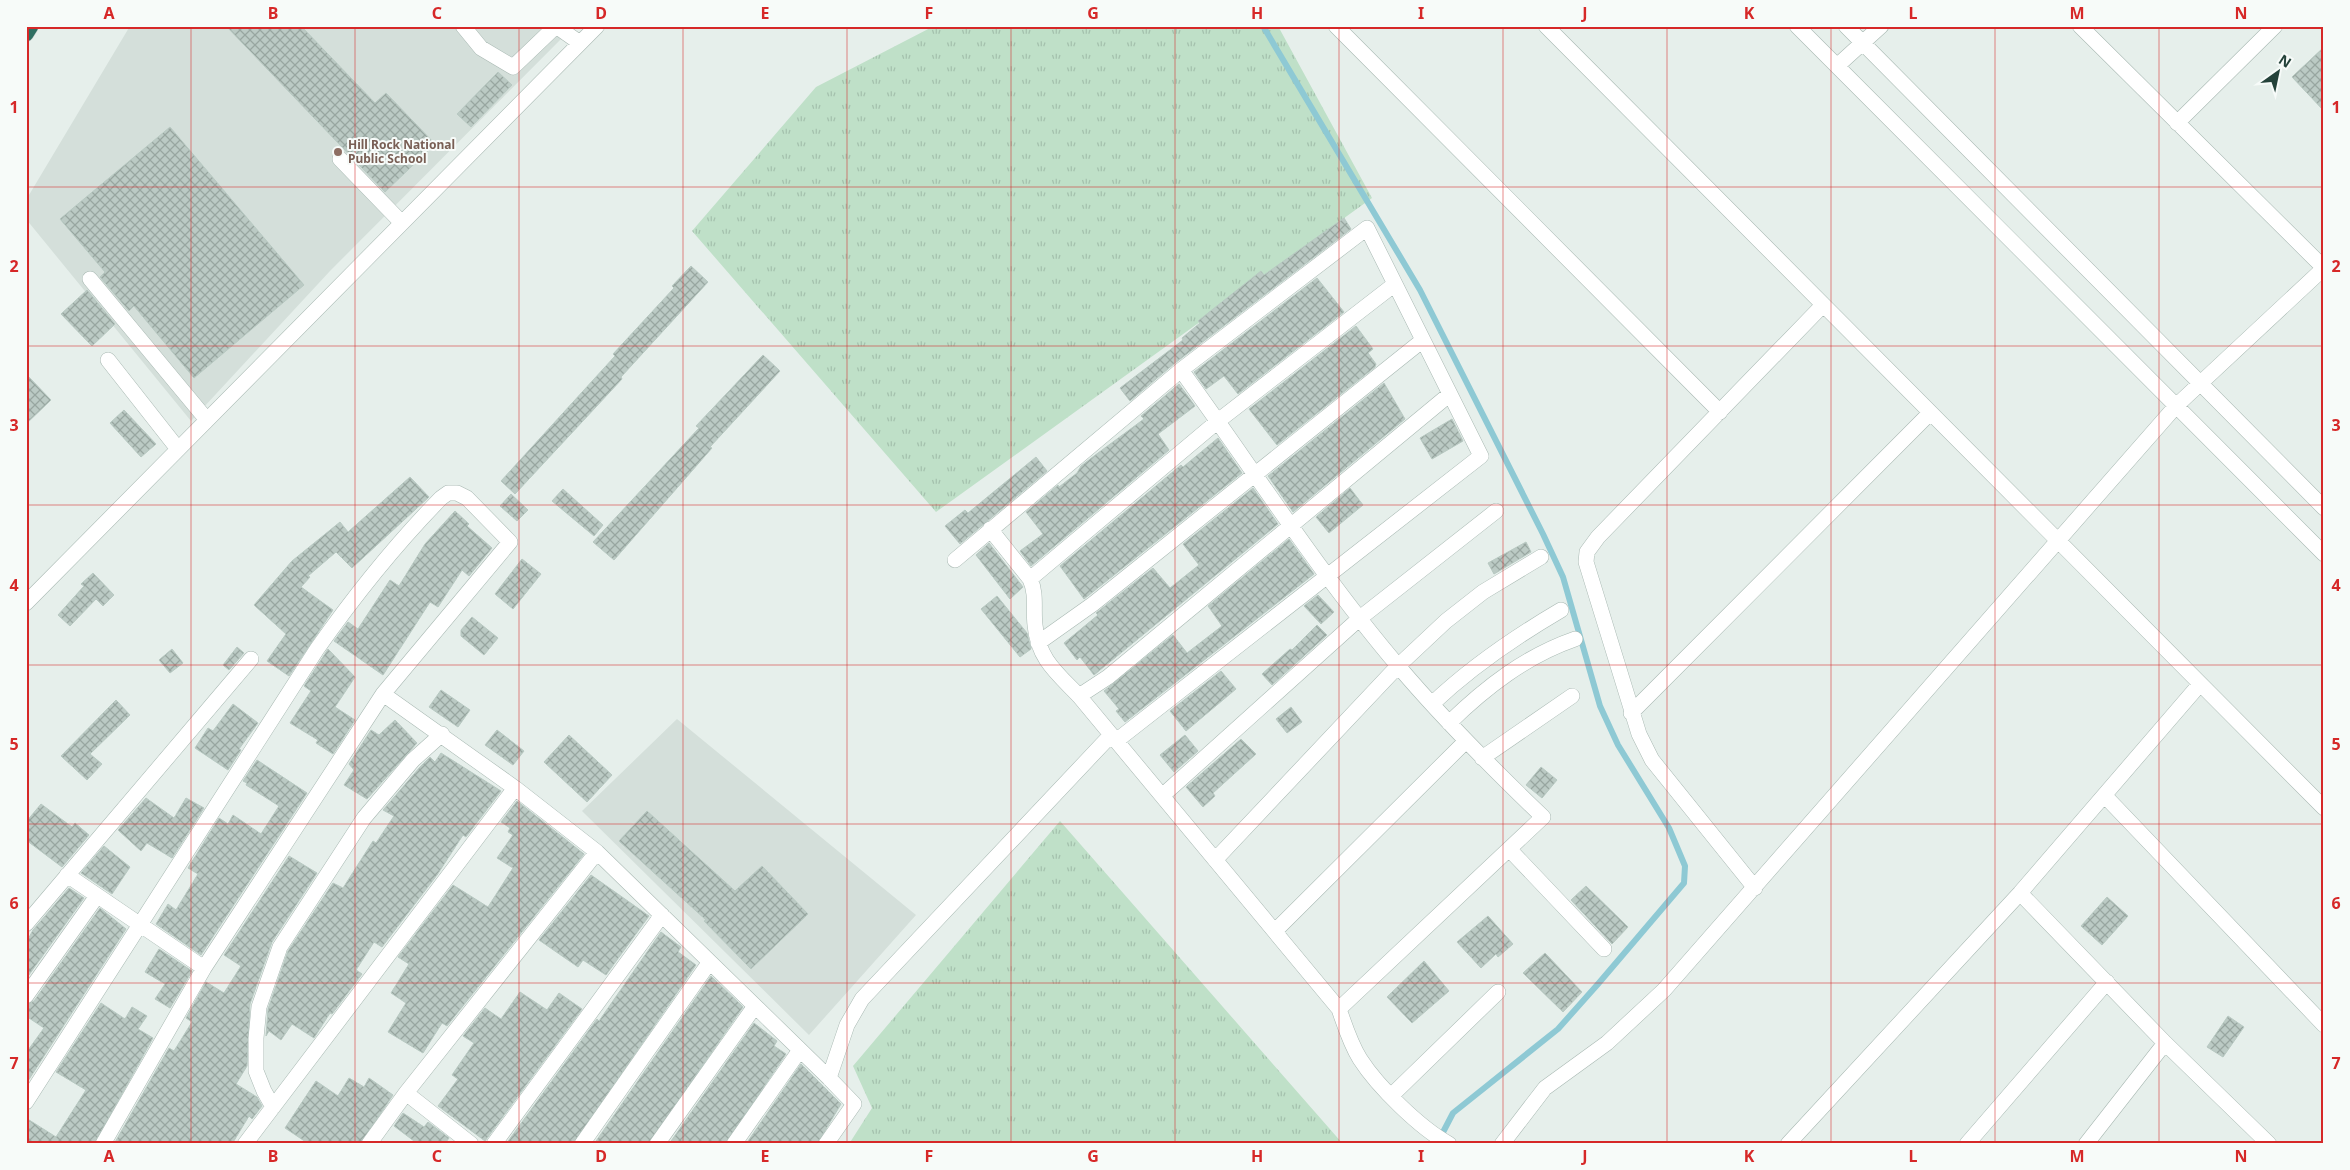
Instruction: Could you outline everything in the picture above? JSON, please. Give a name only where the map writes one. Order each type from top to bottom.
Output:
[{"type":"highway","points":[[26,34],[31,26]]},
{"type":"street","points":[[463,26],[482,48],[513,67],[556,26],[580,43]]},
{"type":"street","points":[[26,603],[597,26]]},
{"type":"street","points":[[1336,26],[1720,412]]},
{"type":"street","points":[[1546,26],[2324,808]]},
{"type":"street","points":[[1796,26],[2324,554]]},
{"type":"street","points":[[1846,26],[2324,508]]},
{"type":"street","points":[[1837,66],[1881,26]]},
{"type":"street","points":[[1502,1144],[1545,1088],[1607,1043],[1664,990],[2176,406],[2324,268],[2080,26]]},
{"type":"street","points":[[2177,123],[2275,26]]},
{"type":"street","points":[[340,159],[402,223]]},
{"type":"street","points":[[829,1078],[847,1025],[862,999],[1114,738],[1481,456],[1367,228],[1181,370],[955,560]]},
{"type":"street","points":[[90,279],[207,420]]},
{"type":"street","points":[[1030,579],[1218,421],[1395,284]]},
{"type":"street","points":[[1755,888],[1652,760],[1631,713],[1586,562],[1587,552],[1598,537],[1823,305]]},
{"type":"street","points":[[1038,642],[1093,604],[1423,340]]},
{"type":"street","points":[[108,360],[178,449]]},
{"type":"street","points":[[1181,370],[1292,526],[1398,666],[1466,742],[1543,817],[1340,1009]]},
{"type":"street","points":[[1079,696],[1108,676],[1450,394]]},
{"type":"street","points":[[1631,713],[1930,413]]},
{"type":"street","points":[[26,1102],[348,604],[398,543],[441,498],[448,493],[457,493],[466,498],[510,542],[383,694],[204,968],[103,1144]]},
{"type":"street","points":[[1162,796],[1360,618],[1496,511]]},
{"type":"street","points":[[990,529],[1030,579],[1034,588],[1034,624],[1038,642],[1046,662],[1079,696],[1340,1009],[1347,1032],[1361,1060],[1392,1096],[1431,1134],[1449,1144]]},
{"type":"street","points":[[1215,860],[1398,666],[1465,605],[1541,557]]},
{"type":"street","points":[[1432,704],[1456,681],[1521,633],[1561,610]]},
{"type":"street","points":[[1449,722],[1491,685],[1518,666],[1549,648],[1575,639]]},
{"type":"street","points":[[26,924],[251,659]]},
{"type":"street","points":[[1788,1144],[2020,893],[2200,684]]},
{"type":"street","points":[[383,694],[442,734],[597,852],[829,1078],[854,1104],[826,1144]]},
{"type":"street","points":[[1482,758],[1572,696]]},
{"type":"street","points":[[273,1107],[256,1071],[256,1038],[258,1007],[280,947],[364,818],[412,760],[442,734]]},
{"type":"street","points":[[1275,931],[1466,742]]},
{"type":"street","points":[[245,1144],[515,788]]},
{"type":"street","points":[[2105,796],[2324,1025]]},
{"type":"street","points":[[1510,850],[1604,949]]},
{"type":"street","points":[[369,1144],[406,1093],[597,852]]},
{"type":"street","points":[[67,875],[204,968]]},
{"type":"street","points":[[2020,893],[2107,982],[2253,1138],[2268,1144]]},
{"type":"street","points":[[26,996],[97,896]]},
{"type":"street","points":[[494,1144],[662,915]]},
{"type":"street","points":[[582,1144],[709,963]]},
{"type":"street","points":[[1967,1144],[2107,982]]},
{"type":"street","points":[[1392,1096],[1498,992]]},
{"type":"street","points":[[657,1144],[755,1006]]},
{"type":"street","points":[[2086,1144],[2165,1043]]},
{"type":"street","points":[[734,1144],[800,1050]]},
{"type":"street","points":[[406,1093],[472,1144]]},
{"type":"shaded area","points":[[130,26],[574,26],[330,271],[191,421],[26,219],[26,200]]},
{"type":"shaded area","points":[[677,719],[916,915],[809,1035],[582,811]]},
{"type":"green space","points":[[934,26],[1278,26],[1372,198],[936,512],[692,231],[816,87]]},
{"type":"green space","points":[[1060,821],[1343,1144],[849,1144],[872,1108],[853,1066]]},
{"type":"building","points":[[226,26],[301,26],[375,103],[386,93],[435,144],[385,192]]},
{"type":"building","points":[[2324,47],[2324,111],[2292,77]]},
{"type":"building","points":[[498,72],[512,85],[471,127],[457,114]]},
{"type":"building","points":[[170,127],[304,285],[194,378],[134,306],[129,311],[100,277],[105,272],[60,219]]},
{"type":"building","points":[[1344,218],[1351,229],[1175,363],[1130,401],[1120,388],[1183,340],[1182,338],[1200,323],[1198,321],[1261,271],[1264,275]]},
{"type":"building","points":[[691,266],[708,282],[621,377],[622,379],[515,494],[501,481],[615,356],[613,354],[674,288],[672,286]]},
{"type":"building","points":[[1317,278],[1344,312],[1238,394],[1224,376],[1206,389],[1194,372]]},
{"type":"building","points":[[87,290],[115,324],[92,346],[61,314]]},
{"type":"building","points":[[1356,326],[1373,349],[1368,353],[1376,364],[1375,367],[1277,445],[1249,409]]},
{"type":"building","points":[[763,355],[780,371],[710,447],[712,448],[614,560],[593,542],[699,428],[696,426]]},
{"type":"building","points":[[26,374],[51,400],[26,424]]},
{"type":"building","points":[[1384,383],[1405,419],[1293,512],[1268,476]]},
{"type":"building","points":[[1179,384],[1195,406],[1158,434],[1169,450],[1031,566],[1020,551],[1043,534],[1026,512],[1058,485],[1059,487],[1077,473],[1081,466],[1144,419],[1141,416]]},
{"type":"building","points":[[124,410],[156,444],[141,457],[110,423]]},
{"type":"building","points":[[1452,419],[1463,441],[1432,459],[1420,438]]},
{"type":"building","points":[[1218,438],[1242,473],[1084,599],[1060,566],[1181,465],[1183,467]]},
{"type":"building","points":[[1036,457],[1047,471],[960,544],[945,526],[965,510],[968,513]]},
{"type":"building","points":[[410,477],[429,497],[352,568],[336,552],[308,576],[310,577],[301,587],[333,610],[289,676],[267,661],[286,634],[254,605],[292,561],[340,522],[348,532]]},
{"type":"building","points":[[1253,488],[1278,524],[1094,675],[1080,657],[1077,660],[1064,643],[1098,615],[1096,613],[1153,568],[1170,588],[1199,565],[1183,544]]},
{"type":"building","points":[[1350,488],[1363,505],[1329,533],[1316,517]]},
{"type":"building","points":[[563,489],[603,525],[594,536],[552,501]]},
{"type":"building","points":[[511,494],[528,510],[517,521],[500,506]]},
{"type":"building","points":[[455,511],[469,524],[467,526],[492,548],[469,576],[462,570],[438,607],[430,602],[383,675],[334,641],[348,622],[358,629],[390,580],[399,586],[425,544]]},
{"type":"building","points":[[1289,539],[1314,574],[1125,722],[1116,711],[1119,709],[1104,691],[1173,635],[1187,653],[1222,626],[1208,606]]},
{"type":"building","points":[[1526,542],[1531,552],[1494,574],[1488,563]]},
{"type":"building","points":[[989,543],[1023,587],[1010,599],[976,555]]},
{"type":"building","points":[[522,559],[541,574],[513,609],[495,594]]},
{"type":"building","points":[[93,573],[114,595],[103,606],[96,599],[70,626],[58,615],[84,586],[81,584]]},
{"type":"building","points":[[1318,595],[1334,612],[1321,624],[1304,606]]},
{"type":"building","points":[[997,596],[1027,633],[1031,649],[1020,657],[981,609]]},
{"type":"building","points":[[472,617],[498,638],[484,655],[461,636],[461,630]]},
{"type":"building","points":[[1317,625],[1327,635],[1272,685],[1262,674],[1290,649],[1292,650]]},
{"type":"building","points":[[237,647],[244,653],[229,670],[223,665]]},
{"type":"building","points":[[172,649],[183,663],[170,673],[159,660]]},
{"type":"building","points":[[328,649],[355,677],[335,707],[355,720],[333,754],[316,743],[318,740],[290,723],[311,691],[304,686]]},
{"type":"building","points":[[1221,671],[1236,689],[1186,731],[1170,711]]},
{"type":"building","points":[[441,690],[470,710],[458,727],[429,707]]},
{"type":"building","points":[[116,700],[130,715],[90,754],[102,764],[87,780],[61,756]]},
{"type":"building","points":[[233,704],[258,723],[239,749],[241,750],[228,770],[195,748],[208,728],[213,731]]},
{"type":"building","points":[[1291,707],[1302,722],[1287,733],[1276,719]]},
{"type":"building","points":[[395,720],[417,743],[367,799],[344,785],[354,770],[349,764],[371,730],[379,735]]},
{"type":"building","points":[[497,730],[524,751],[513,765],[485,745]]},
{"type":"building","points":[[569,735],[612,775],[587,802],[544,762]]},
{"type":"building","points":[[1185,735],[1198,751],[1174,772],[1160,755]]},
{"type":"building","points":[[1241,739],[1256,754],[1213,793],[1215,796],[1203,807],[1186,787]]},
{"type":"building","points":[[441,753],[501,791],[466,837],[463,835],[437,875],[382,947],[374,942],[356,970],[362,974],[332,1014],[330,1013],[314,1038],[292,1024],[281,1040],[269,1031],[266,1036],[268,1009],[288,951],[333,883],[343,888],[373,841],[376,843],[394,816],[383,810],[430,757],[435,762]]},
{"type":"building","points":[[257,760],[307,793],[201,955],[156,924],[168,904],[176,910],[198,874],[188,868],[219,818],[228,824],[233,815],[261,834],[279,806],[246,785],[247,783],[243,781]]},
{"type":"building","points":[[1541,767],[1557,780],[1542,798],[1526,785]]},
{"type":"building","points":[[146,798],[174,818],[186,798],[204,808],[172,858],[147,843],[141,851],[118,830]]},
{"type":"building","points":[[517,801],[584,854],[447,1026],[442,1023],[423,1053],[388,1032],[406,1003],[391,993],[409,964],[398,957],[453,885],[488,907],[513,868],[497,858],[513,835],[508,832],[510,828],[501,822]]},
{"type":"building","points":[[41,804],[72,827],[75,823],[89,835],[62,867],[26,840],[26,822]]},
{"type":"building","points":[[647,811],[735,891],[762,866],[808,914],[751,969],[704,921],[706,920],[619,841]]},
{"type":"building","points":[[104,846],[130,867],[112,894],[81,873]]},
{"type":"building","points":[[289,856],[317,873],[272,942],[250,1004],[247,1066],[236,1084],[257,1097],[262,1106],[252,1119],[249,1116],[232,1144],[114,1144],[169,1048],[174,1051],[192,1022],[186,1018],[206,982],[224,993],[241,966],[224,955]]},
{"type":"building","points":[[591,875],[649,916],[606,975],[583,960],[578,967],[539,940]]},
{"type":"building","points":[[1586,886],[1628,927],[1612,944],[1571,900]]},
{"type":"building","points":[[69,888],[84,898],[26,979],[26,943],[33,930]]},
{"type":"building","points":[[2107,897],[2128,916],[2102,945],[2081,926]]},
{"type":"building","points":[[100,908],[126,929],[26,1084],[26,1053],[44,1028],[26,1016],[26,1005],[34,1001]]},
{"type":"building","points":[[1488,916],[1513,944],[1498,957],[1496,954],[1481,968],[1457,942]]},
{"type":"building","points":[[661,932],[681,947],[678,952],[696,965],[573,1144],[506,1144],[597,1019],[599,1021]]},
{"type":"building","points":[[159,949],[192,971],[170,1008],[155,999],[165,984],[145,972]]},
{"type":"building","points":[[1545,953],[1582,992],[1563,1012],[1523,973]]},
{"type":"building","points":[[1424,961],[1449,991],[1412,1023],[1387,997]]},
{"type":"building","points":[[711,976],[743,1007],[648,1144],[594,1144]]},
{"type":"building","points":[[520,992],[547,1010],[559,993],[582,1009],[485,1141],[438,1106],[458,1079],[452,1075],[474,1043],[463,1036],[485,1008],[501,1019]]},
{"type":"building","points":[[101,1003],[125,1019],[132,1007],[147,1016],[138,1029],[153,1038],[94,1144],[26,1144],[26,1118],[56,1137],[86,1090],[56,1072]]},
{"type":"building","points":[[2228,1016],[2244,1027],[2223,1057],[2207,1047]]},
{"type":"building","points":[[754,1023],[777,1041],[774,1046],[786,1054],[725,1144],[669,1144]]},
{"type":"building","points":[[801,1064],[841,1104],[817,1144],[746,1144]]},
{"type":"building","points":[[349,1078],[364,1087],[369,1078],[393,1095],[360,1144],[309,1144],[285,1128],[316,1081],[338,1096]]},
{"type":"building","points":[[403,1113],[424,1127],[428,1122],[449,1138],[446,1142],[448,1144],[413,1144],[414,1141],[394,1126]]},
{"type":"waterway","points":[[1263,26],[1420,290],[1543,534],[1563,577],[1600,706],[1618,745],[1669,828],[1685,866],[1684,883],[1558,1029],[1453,1113],[1440,1138]]},
{"type":"place","name":"Hill Rock National Public School","points":[[338,152]]}]
